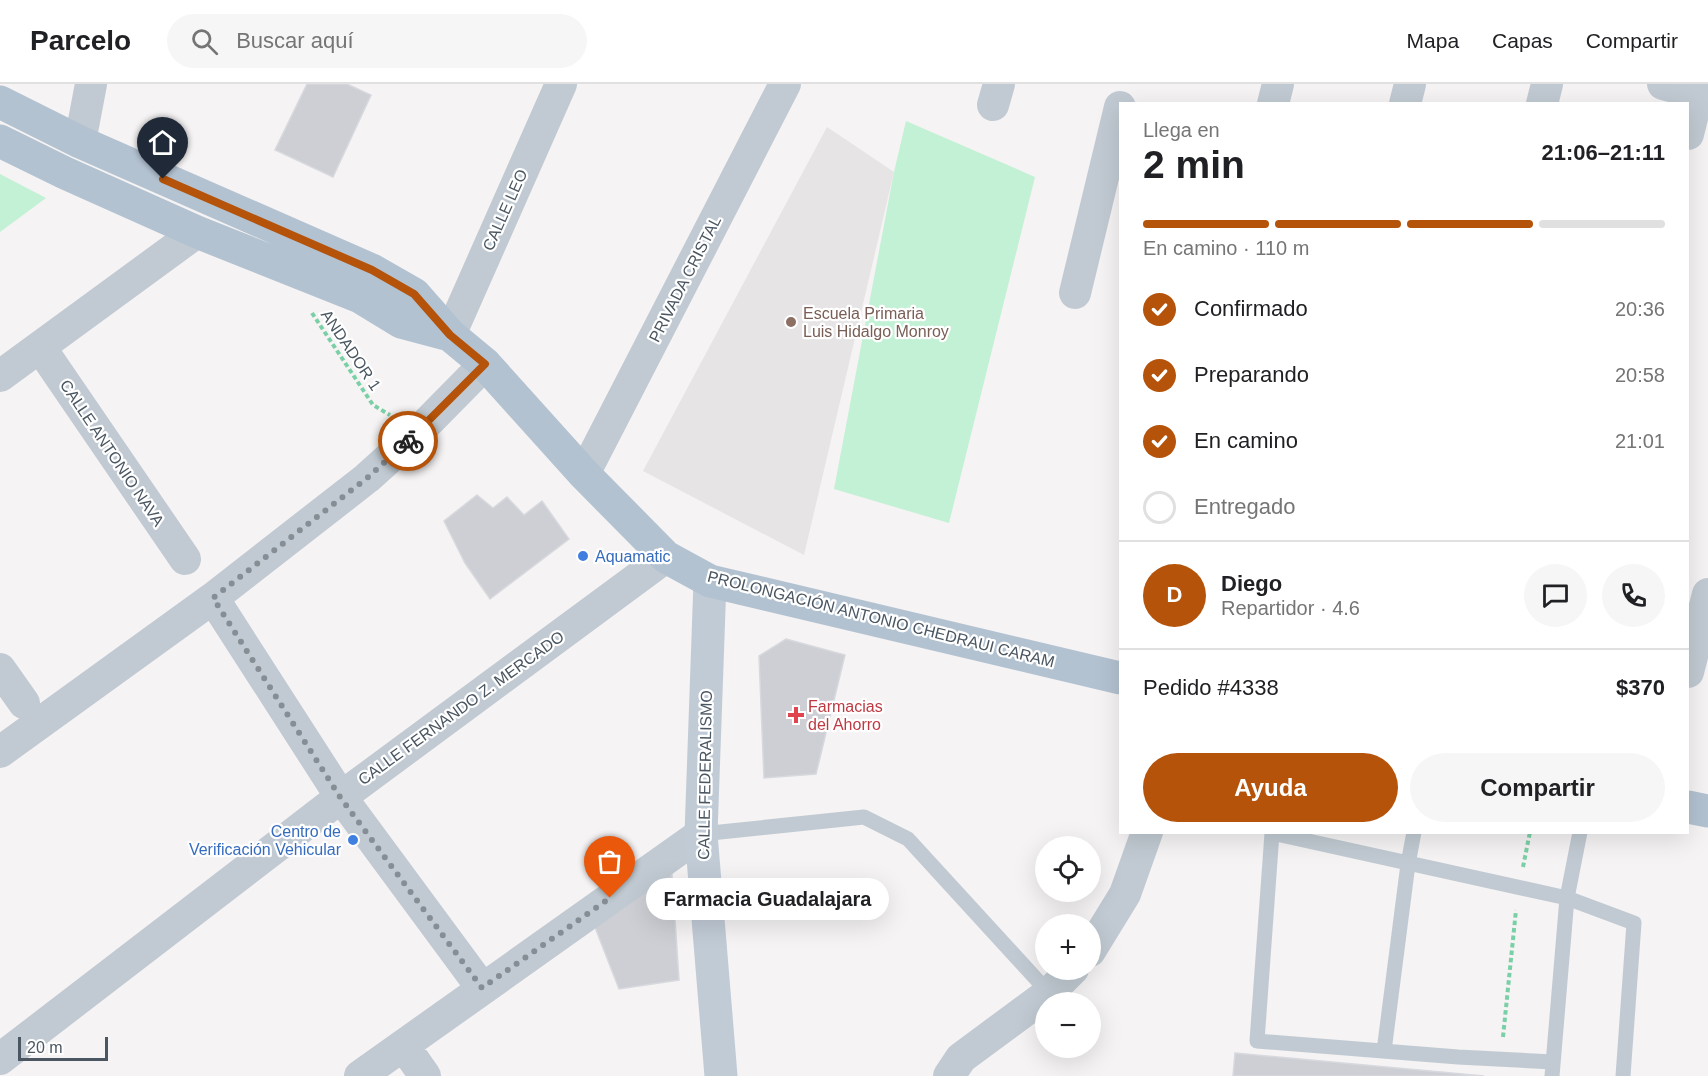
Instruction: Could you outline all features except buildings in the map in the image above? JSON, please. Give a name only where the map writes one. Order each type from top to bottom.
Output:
[{"type":"main road","name":"PROLONGACIÓN ANTONIO CHEDRAUI CARAM","points":[[0,102],[80,142],[372,270],[414,294],[450,335],[485,364],[584,474],[666,557],[710,581],[1119,678]]},
{"type":"main road","points":[[0,141],[197,232],[360,297],[401,322],[450,335]]},
{"type":"main road","name":"CALLE FEDERALISMO","points":[[710,581],[702,834],[721,1076]]},
{"type":"main road","points":[[1689,807],[1708,811]]},
{"type":"street","points":[[80,142],[91,84]]},
{"type":"street","name":"CALLE LEO","points":[[450,335],[561,84]]},
{"type":"street","name":"PRIVADA CRISTAL","points":[[584,474],[785,84]]},
{"type":"street","points":[[1122,102],[1126,84]]},
{"type":"street","points":[[1274,102],[1278,84]]},
{"type":"street","points":[[1406,102],[1410,84]]},
{"type":"street","points":[[1542,102],[1547,84]]},
{"type":"street","points":[[1663,84],[1703,95],[1689,131]]},
{"type":"street","points":[[1075,293],[1119,113]]},
{"type":"street","points":[[0,376],[197,232]]},
{"type":"street","name":"CALLE ANTONIO NAVA","points":[[40,347],[185,559]]},
{"type":"street","points":[[0,752],[213,598],[367,478],[418,432],[485,364]]},
{"type":"street","name":"CALLE FERNANDO Z. MERCADO","points":[[0,1059],[340,797],[666,557]]},
{"type":"street","points":[[1689,668],[1708,594]]},
{"type":"street","points":[[213,598],[340,797],[482,988]]},
{"type":"street","points":[[0,669],[24,703]]},
{"type":"street","points":[[360,1076],[702,834]]},
{"type":"street","points":[[1101,933],[1125,894],[1146,834]]},
{"type":"street","points":[[1050,992],[1062,980]]},
{"type":"street","points":[[949,1076],[961,1058],[1035,1003]]},
{"type":"street","points":[[404,1046],[425,1076]]},
{"type":"lane","points":[[702,834],[864,816],[908,838],[1048,992]]},
{"type":"lane","points":[[1272,834],[1257,1041],[1500,1059],[1552,1069],[1567,898],[1580,834]]},
{"type":"lane","points":[[1276,834],[1519,886],[1567,898],[1634,922],[1623,1076]]},
{"type":"lane","points":[[1384,1051],[1414,834]]},
{"type":"path","name":"ANDADOR 1","points":[[311,311],[373,405],[418,432]]},
{"type":"path","points":[[1500,1059],[1519,886],[1530,834]]},
{"type":"shaded area","name":"Escuela Primaria Luis Hidalgo Monroy","points":[[827,127],[894,172],[804,555],[643,471]]},
{"type":"green space","points":[[906,121],[1035,177],[949,523],[834,489],[894,172]]},
{"type":"green space","points":[[0,174],[46,198],[0,232]]},
{"type":"way so far","points":[[408,441],[367,478],[213,598],[340,797],[482,988],[610,898]]},
{"type":"place","name":"Escuela Primaria Luis Hidalgo Monroy","points":[[791,322]]},
{"type":"place","name":"Aquamatic","points":[[583,556]]},
{"type":"place","name":"Farmacias del Ahorro","points":[[796,715]]},
{"type":"place","name":"Centro de Verificación Vehicular","points":[[353,840]]},
{"type":"place","name":"Farmacia Guadalajara","points":[[610,898]]},
{"type":"route","points":[[163,179],[372,270],[414,294],[450,335],[485,364],[408,441]]}]
